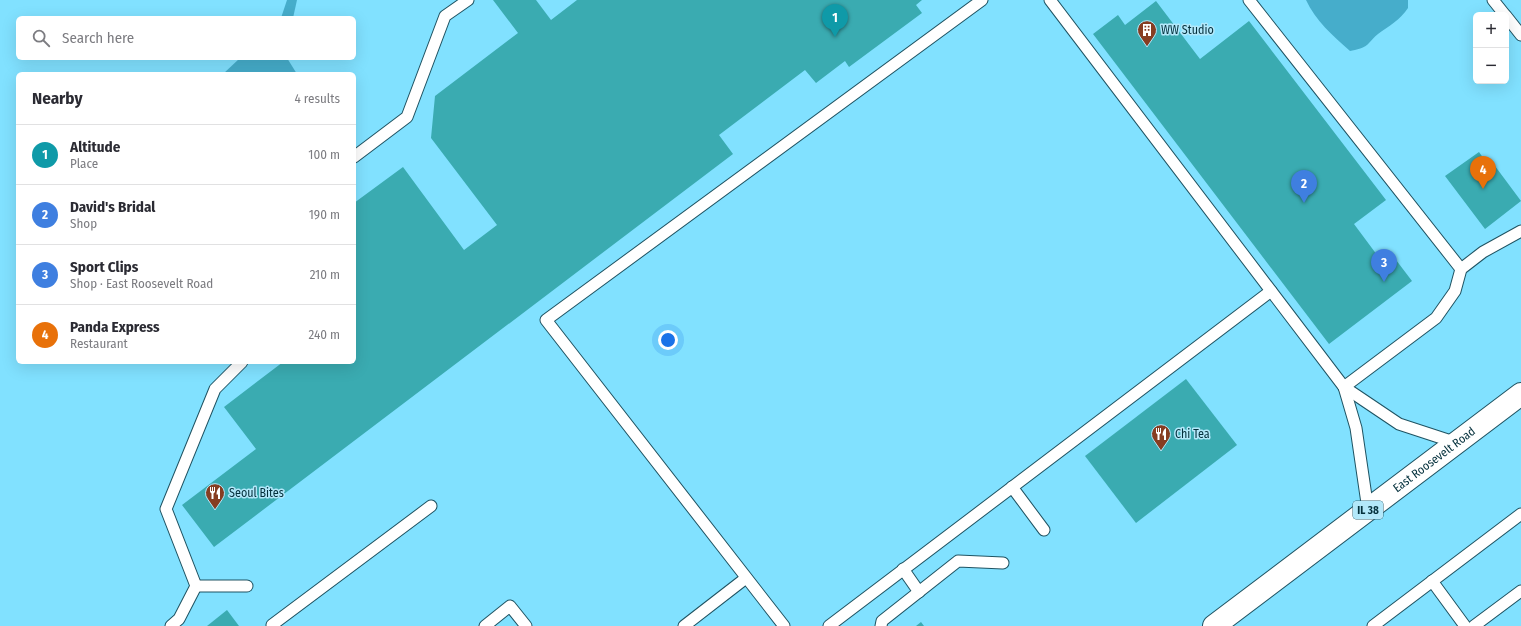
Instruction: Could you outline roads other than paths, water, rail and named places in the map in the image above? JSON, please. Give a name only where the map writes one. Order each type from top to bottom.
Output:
[{"type":"main road","name":"East Roosevelt Road","points":[[1214,626],[1521,394]]},
{"type":"lane","points":[[356,155],[407,117],[445,16],[468,0]]},
{"type":"lane","points":[[784,626],[546,320],[982,0]]},
{"type":"lane","points":[[1050,0],[1344,387],[1399,424],[1457,443]]},
{"type":"lane","points":[[1249,0],[1461,269]]},
{"type":"lane","points":[[1493,0],[1503,12]]},
{"type":"lane","points":[[1509,20],[1521,35]]},
{"type":"lane","points":[[1344,387],[1436,318],[1455,291],[1461,269],[1483,252],[1521,231]]},
{"type":"lane","points":[[829,626],[1271,291]]},
{"type":"lane","points":[[171,626],[178,619],[196,586],[166,509],[215,389],[240,364]]},
{"type":"lane","points":[[1344,387],[1356,428],[1368,510]]},
{"type":"lane","points":[[1012,487],[1044,530]]},
{"type":"lane","points":[[272,625],[431,506]]},
{"type":"lane","points":[[1373,626],[1521,514]]},
{"type":"lane","points":[[881,626],[882,621],[958,561],[1003,563]]},
{"type":"lane","points":[[903,569],[919,592]]},
{"type":"lane","points":[[684,626],[746,578]]},
{"type":"lane","points":[[1432,581],[1465,626]]},
{"type":"lane","points":[[196,586],[247,586]]},
{"type":"lane","points":[[1474,626],[1521,591]]},
{"type":"lane","points":[[485,626],[510,606],[526,626]]},
{"type":"water","points":[[287,0],[297,0],[293,16],[282,16]]},
{"type":"water","points":[[1306,0],[1408,0],[1408,8],[1398,19],[1377,35],[1367,45],[1350,51],[1319,21]]},
{"type":"water","points":[[238,60],[288,60],[296,72],[225,72]]},
{"type":"place","name":"Altitude","points":[[835,37]]},
{"type":"place","name":"WW Studio","points":[[1147,47]]},
{"type":"place","name":"Panda Express","points":[[1483,189]]},
{"type":"place","name":"David's Bridal","points":[[1304,203]]},
{"type":"place","name":"Sport Clips","points":[[1384,282]]},
{"type":"place","name":"Chi Tea","points":[[1161,451]]},
{"type":"place","name":"Seoul Bites","points":[[215,510]]}]
